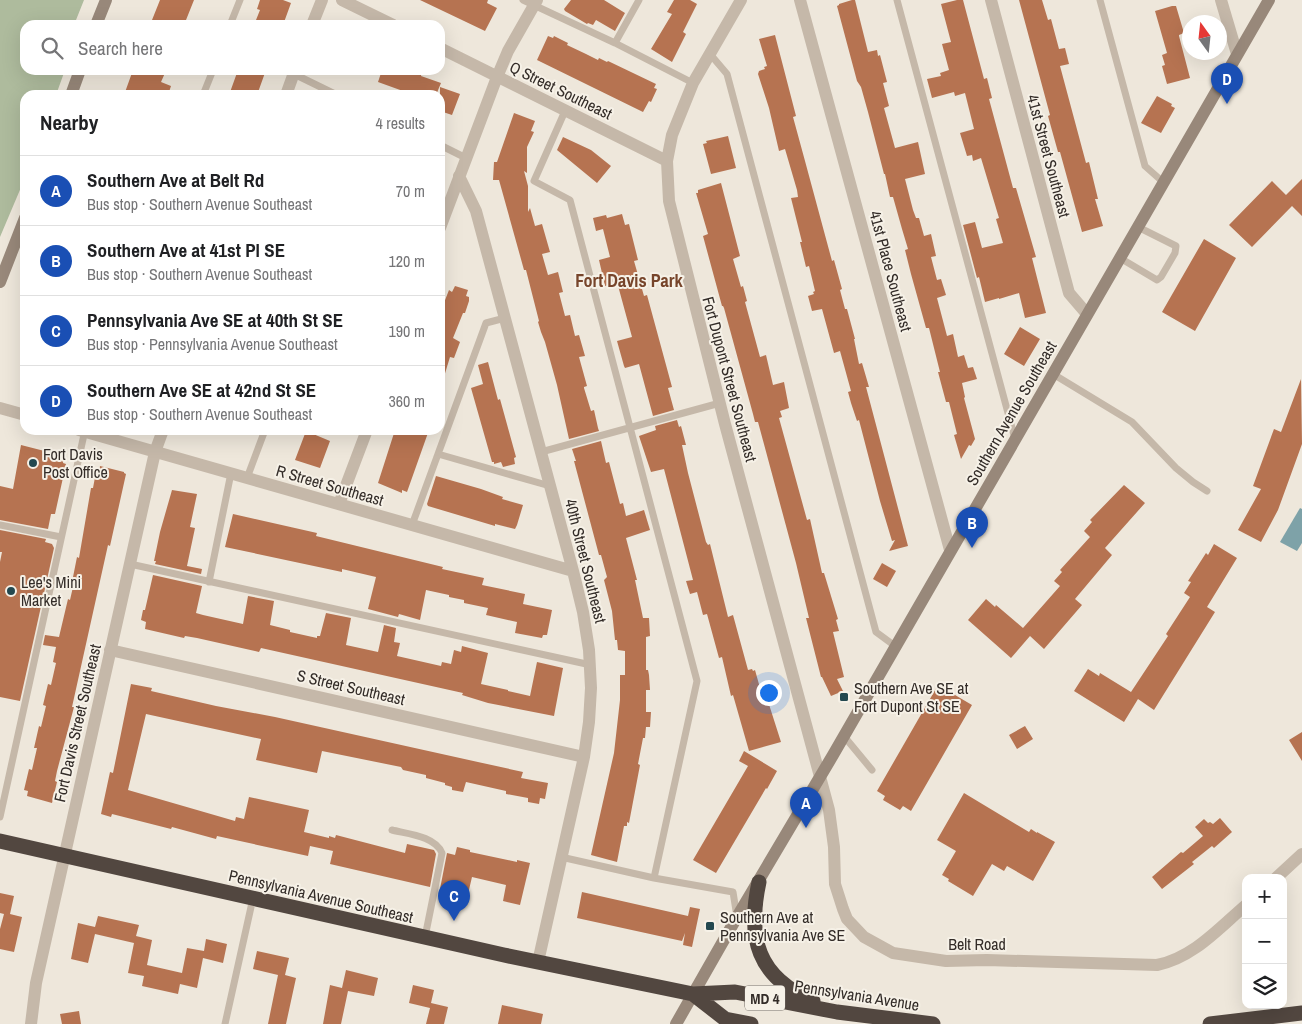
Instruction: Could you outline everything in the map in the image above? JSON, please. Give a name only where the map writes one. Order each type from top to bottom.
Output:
[{"type":"highway","name":"Pennsylvania Avenue Southeast","points":[[0,841],[538,962],[693,994]]},
{"type":"highway","points":[[758,882],[754,903],[755,932],[760,952],[771,973],[796,994],[837,1012]]},
{"type":"highway","name":"Pennsylvania Avenue","points":[[693,994],[735,992],[837,1012],[925,1024]]},
{"type":"highway","name":"MD 4","points":[[693,994],[725,1019],[751,1024]]},
{"type":"highway","points":[[1210,1024],[1302,1013]]},
{"type":"main road","points":[[98,20],[106,0]]},
{"type":"main road","name":"Southern Avenue Southeast","points":[[676,1024],[1269,0]]},
{"type":"main road","points":[[73,90],[78,75]]},
{"type":"main road","points":[[0,282],[20,231]]},
{"type":"street","points":[[314,20],[322,0]]},
{"type":"street","points":[[342,0],[383,20]]},
{"type":"street","name":"Fort Dupont Street Southeast","points":[[741,0],[693,83],[672,135],[667,161],[667,186],[671,216],[820,776]]},
{"type":"street","name":"41st Place Southeast","points":[[800,0],[950,550]]},
{"type":"street","name":"41st Street Southeast","points":[[991,0],[1069,293],[1087,314]]},
{"type":"street","points":[[1220,0],[1238,54]]},
{"type":"street","points":[[445,214],[497,77],[531,2]]},
{"type":"street","name":"Q Street Southeast","points":[[445,51],[667,161]]},
{"type":"street","points":[[288,90],[293,75]]},
{"type":"street","name":"40th Street Southeast","points":[[459,176],[476,211],[551,486],[587,631],[591,665],[590,711],[584,756],[538,962]]},
{"type":"street","points":[[0,408],[20,414]]},
{"type":"street","name":"R Street Southeast","points":[[97,435],[573,571]]},
{"type":"street","name":"Fort Davis Street Southeast","points":[[31,1024],[35,988],[64,856],[155,452],[161,435]]},
{"type":"street","points":[[339,504],[365,435]]},
{"type":"street","name":"S Street Southeast","points":[[110,650],[584,756]]},
{"type":"street","name":"Belt Road","points":[[820,776],[831,819],[835,884],[847,919],[864,937],[893,953],[946,961],[987,960],[1157,965],[1184,957],[1242,909]]},
{"type":"street","points":[[1280,874],[1302,854]]},
{"type":"lane","points":[[232,20],[240,0]]},
{"type":"lane","points":[[615,43],[640,0]]},
{"type":"lane","points":[[897,0],[1015,440]]},
{"type":"lane","points":[[1100,0],[1145,166],[1163,182]]},
{"type":"lane","points":[[531,2],[693,83]]},
{"type":"lane","points":[[710,54],[726,74],[876,632],[895,646]]},
{"type":"lane","points":[[205,90],[211,75]]},
{"type":"lane","points":[[300,75],[328,90]]},
{"type":"lane","points":[[565,111],[534,181],[570,200],[697,682],[654,878]]},
{"type":"lane","points":[[445,148],[466,158]]},
{"type":"lane","points":[[1120,258],[1157,280],[1161,277],[1176,253],[1176,246],[1138,226]]},
{"type":"lane","points":[[445,435],[486,323],[505,318]]},
{"type":"lane","points":[[1053,374],[1132,422],[1176,468],[1207,491]]},
{"type":"lane","points":[[541,452],[720,403]]},
{"type":"lane","points":[[0,816],[82,435]]},
{"type":"lane","points":[[247,478],[263,435]]},
{"type":"lane","points":[[412,525],[445,435]]},
{"type":"lane","points":[[438,454],[551,486]]},
{"type":"lane","points":[[208,582],[231,473]]},
{"type":"lane","points":[[0,525],[61,537]]},
{"type":"lane","points":[[130,564],[591,665]]},
{"type":"lane","points":[[843,735],[872,770]]},
{"type":"lane","points":[[392,830],[430,840],[440,848],[442,853],[425,937]]},
{"type":"lane","points":[[561,857],[654,878],[732,892],[737,917]]},
{"type":"lane","points":[[225,1024],[253,898]]},
{"type":"green space","points":[[0,0],[84,0],[76,20],[20,20],[20,75],[63,75],[58,90],[20,90],[20,190],[0,237]]},
{"type":"water","points":[[1300,508],[1302,509],[1302,543],[1297,551],[1280,542]]},
{"type":"building","points":[[160,0],[194,0],[186,20],[152,20]]},
{"type":"building","points":[[260,0],[283,0],[291,3],[285,20],[256,20],[260,10],[257,9]]},
{"type":"building","points":[[420,0],[488,0],[487,3],[497,8],[485,31]]},
{"type":"building","points":[[571,0],[604,0],[625,13],[615,31],[596,20],[593,25],[587,24],[565,11],[564,9]]},
{"type":"building","points":[[674,0],[690,0],[697,4],[683,32],[686,34],[672,62],[651,49],[672,14],[667,12]]},
{"type":"building","points":[[855,0],[868,52],[877,50],[878,56],[880,55],[887,82],[883,83],[889,106],[884,108],[895,148],[918,142],[925,174],[905,179],[913,210],[916,218],[919,218],[924,236],[931,234],[936,256],[931,257],[937,280],[941,279],[946,295],[937,298],[947,336],[953,334],[958,357],[964,355],[968,368],[973,367],[977,379],[962,383],[975,439],[961,459],[954,435],[957,434],[949,402],[946,402],[938,372],[940,372],[929,328],[926,328],[911,274],[905,250],[908,249],[893,197],[890,197],[868,112],[861,87],[857,81],[837,6]]},
{"type":"building","points":[[963,0],[984,79],[987,78],[992,98],[989,99],[1013,188],[1016,188],[1036,257],[1032,258],[1046,313],[1025,318],[1019,293],[985,302],[979,277],[977,278],[963,225],[975,222],[982,248],[1003,243],[996,219],[999,218],[981,158],[973,161],[972,155],[967,156],[960,133],[974,129],[965,93],[955,96],[954,92],[932,98],[927,79],[941,76],[940,73],[949,70],[942,44],[951,42],[941,4]]},
{"type":"building","points":[[1019,0],[1042,0],[1048,20],[1051,19],[1059,49],[1065,48],[1069,64],[1060,66],[1086,163],[1089,162],[1098,199],[1095,199],[1103,226],[1082,232],[1048,116],[1050,115]]},
{"type":"building","points":[[1176,6],[1182,26],[1182,34],[1179,36],[1182,47],[1182,60],[1185,60],[1190,78],[1167,84],[1162,66],[1165,65],[1162,55],[1167,53],[1155,11]]},
{"type":"building","points":[[775,35],[796,116],[793,117],[832,261],[834,260],[842,289],[840,290],[855,339],[859,364],[862,363],[869,387],[866,387],[908,546],[889,551],[895,540],[892,541],[859,420],[857,421],[851,403],[848,392],[851,391],[840,351],[834,353],[822,309],[812,311],[808,296],[814,294],[813,292],[815,291],[809,266],[806,267],[791,198],[798,197],[797,190],[785,149],[779,151],[769,108],[758,74],[759,71],[767,66],[759,39]]},
{"type":"building","points":[[548,36],[553,38],[554,36],[568,43],[567,45],[598,60],[599,58],[608,61],[656,84],[654,88],[657,89],[651,102],[649,101],[643,112],[537,60]]},
{"type":"building","points":[[131,75],[164,75],[161,82],[171,86],[170,90],[126,90]]},
{"type":"building","points":[[236,75],[264,75],[259,90],[231,90]]},
{"type":"building","points":[[380,75],[421,75],[441,83],[438,90],[400,90],[378,82]]},
{"type":"building","points":[[440,87],[460,94],[452,115],[445,113],[445,90],[440,90]]},
{"type":"building","points":[[1157,96],[1172,104],[1171,106],[1175,108],[1161,133],[1141,123]]},
{"type":"building","points":[[514,113],[535,121],[531,131],[534,132],[527,147],[527,173],[524,171],[528,186],[528,212],[530,208],[535,226],[542,224],[550,252],[542,254],[548,275],[558,272],[563,292],[559,293],[565,316],[570,315],[575,336],[579,335],[585,356],[579,357],[587,386],[584,388],[591,411],[594,410],[599,431],[569,439],[557,385],[538,322],[526,270],[524,270],[499,180],[493,180],[494,162],[497,162]]},
{"type":"building","points":[[728,136],[736,168],[711,174],[703,144],[707,143],[706,141]]},
{"type":"building","points":[[563,137],[591,150],[611,166],[597,183],[557,150]]},
{"type":"building","points":[[1302,179],[1302,216],[1292,206],[1252,247],[1229,225],[1272,181],[1286,195]]},
{"type":"building","points":[[721,183],[740,256],[733,259],[741,287],[743,286],[747,301],[745,302],[760,357],[766,355],[773,385],[784,382],[789,408],[780,411],[782,417],[779,418],[807,520],[810,519],[822,573],[824,573],[838,619],[836,620],[839,631],[833,632],[844,677],[837,679],[843,691],[831,696],[821,677],[806,618],[809,618],[796,563],[758,422],[755,422],[703,236],[708,234],[696,193],[698,193],[698,190]]},
{"type":"building","points":[[622,214],[625,225],[629,224],[638,260],[634,261],[644,296],[647,295],[672,387],[668,388],[674,410],[653,416],[639,364],[625,368],[624,366],[617,341],[632,337],[617,282],[605,286],[599,260],[610,257],[603,229],[596,231],[593,218],[606,215],[607,218]]},
{"type":"building","points":[[1204,239],[1236,258],[1195,331],[1162,312]]},
{"type":"building","points":[[455,286],[468,290],[466,296],[469,297],[469,301],[453,338],[460,342],[454,358],[450,357],[445,373],[445,300],[449,290],[452,292]]},
{"type":"building","points":[[1020,327],[1040,339],[1024,366],[1004,354]]},
{"type":"building","points":[[488,362],[516,457],[514,458],[515,464],[503,467],[501,462],[494,464],[492,462],[471,388],[483,384],[478,365]]},
{"type":"building","points":[[1301,379],[1302,444],[1278,510],[1261,542],[1238,530],[1261,489],[1253,486],[1274,429],[1281,432]]},
{"type":"building","points":[[677,420],[679,427],[681,426],[686,445],[682,445],[688,473],[706,542],[708,545],[710,544],[728,617],[733,615],[748,670],[755,670],[762,695],[766,695],[781,742],[749,751],[733,695],[731,696],[722,657],[719,658],[707,614],[703,615],[697,592],[690,594],[686,581],[693,580],[664,469],[651,472],[639,436],[656,430],[655,426]]},
{"type":"building","points":[[304,435],[316,435],[330,441],[320,468],[295,460]]},
{"type":"building","points":[[393,435],[427,435],[407,492],[402,490],[402,493],[378,483]]},
{"type":"building","points":[[601,441],[606,463],[609,462],[620,504],[623,503],[626,516],[644,510],[650,530],[626,538],[637,580],[635,580],[643,618],[649,618],[650,636],[646,637],[646,670],[648,670],[649,675],[650,690],[646,690],[646,712],[651,712],[650,727],[646,727],[645,738],[643,738],[629,823],[627,822],[627,826],[624,826],[617,862],[591,855],[614,753],[620,700],[620,675],[625,675],[625,651],[618,650],[617,640],[615,640],[612,611],[604,580],[607,577],[601,555],[599,555],[572,449]]},
{"type":"building","points":[[21,445],[64,456],[63,463],[66,464],[55,514],[51,514],[48,529],[0,520],[0,486],[13,489]]},
{"type":"building","points":[[100,466],[126,474],[110,546],[108,545],[72,707],[74,707],[57,771],[55,781],[57,782],[52,803],[27,796],[28,791],[24,790],[29,769],[32,770],[37,748],[34,748],[46,706],[43,705],[48,684],[51,685],[56,663],[53,662],[56,647],[43,645],[45,635],[59,637],[75,578],[73,577],[77,557],[79,558],[91,488],[93,488],[96,472],[99,473]]},
{"type":"building","points":[[436,476],[481,489],[503,497],[502,499],[523,505],[515,529],[495,524],[495,526],[428,506]]},
{"type":"building","points":[[1124,485],[1145,503],[1105,548],[1112,555],[1075,599],[1082,605],[1044,649],[1030,636],[1011,658],[968,620],[986,599],[1023,628],[1060,586],[1054,581],[1062,572],[1060,570],[1090,537],[1084,531],[1092,522],[1090,520]]},
{"type":"building","points":[[172,490],[197,494],[190,527],[195,528],[187,566],[202,569],[201,574],[155,564],[160,532]]},
{"type":"building","points":[[233,514],[317,533],[316,536],[484,578],[482,585],[525,594],[523,604],[552,610],[547,635],[543,635],[542,638],[515,633],[517,622],[486,615],[488,608],[464,603],[464,600],[426,590],[420,620],[399,614],[398,617],[368,609],[376,577],[342,569],[342,572],[225,547]]},
{"type":"building","points":[[0,530],[46,539],[45,542],[52,544],[54,548],[20,701],[0,697],[0,562],[2,552],[0,552]]},
{"type":"building","points":[[1214,544],[1237,558],[1207,607],[1215,612],[1154,710],[1138,699],[1124,722],[1074,691],[1088,669],[1099,676],[1100,673],[1131,692],[1168,636],[1166,634],[1190,597],[1184,593],[1191,582],[1188,581]]},
{"type":"building","points":[[882,563],[896,571],[887,587],[873,579]]},
{"type":"building","points":[[153,575],[202,586],[196,613],[203,615],[243,624],[248,596],[274,601],[270,625],[290,630],[290,632],[317,638],[317,636],[320,636],[326,613],[351,618],[346,645],[378,652],[384,625],[396,628],[394,642],[400,643],[397,656],[441,666],[442,662],[451,664],[454,650],[461,652],[462,646],[488,653],[481,684],[530,696],[537,662],[563,668],[554,716],[488,703],[462,695],[463,693],[261,648],[259,652],[145,629],[146,622],[141,620]]},
{"type":"building","points":[[131,684],[152,688],[151,691],[216,706],[275,717],[523,772],[521,778],[548,783],[545,799],[540,798],[539,804],[528,802],[528,798],[506,794],[506,791],[466,782],[463,792],[452,790],[452,787],[445,785],[445,783],[426,778],[426,775],[403,770],[401,767],[322,751],[317,773],[256,760],[261,739],[146,714],[128,790],[235,821],[236,817],[244,819],[249,797],[309,810],[304,832],[329,838],[329,836],[335,838],[336,835],[405,853],[407,844],[434,850],[436,854],[430,887],[330,864],[333,851],[310,846],[308,856],[217,836],[216,839],[112,814],[111,817],[101,814],[110,772],[113,773]]},
{"type":"building","points":[[938,685],[972,705],[911,811],[903,806],[900,810],[883,800],[885,796],[877,791]]},
{"type":"building","points":[[1025,726],[1033,739],[1017,749],[1009,735]]},
{"type":"building","points":[[1302,732],[1302,761],[1289,740]]},
{"type":"building","points":[[744,751],[777,771],[716,873],[693,860],[748,766],[739,761]]},
{"type":"building","points":[[964,793],[1029,832],[1031,829],[1055,842],[1033,881],[1007,866],[1004,871],[992,864],[973,896],[948,881],[949,879],[942,875],[956,851],[937,840]]},
{"type":"building","points":[[1220,818],[1232,832],[1214,848],[1212,846],[1192,862],[1194,864],[1162,889],[1152,877],[1203,836],[1195,827],[1204,819],[1208,823],[1213,824]]},
{"type":"building","points":[[457,847],[470,850],[470,852],[530,863],[520,905],[503,901],[506,885],[472,877],[468,894],[440,889],[447,853],[455,855]]},
{"type":"building","points":[[582,892],[688,916],[690,907],[700,909],[692,947],[683,945],[685,933],[682,941],[577,918]]},
{"type":"building","points":[[0,893],[14,896],[10,914],[22,917],[14,952],[0,949],[0,929],[4,914],[0,913]]},
{"type":"building","points":[[98,916],[139,925],[136,936],[152,940],[147,965],[182,973],[187,948],[204,951],[206,939],[227,944],[223,963],[203,958],[197,988],[180,984],[178,994],[142,986],[144,976],[128,973],[134,943],[95,934],[88,963],[71,959],[78,923],[95,927]]},
{"type":"building","points":[[257,951],[289,958],[285,975],[296,978],[286,1024],[268,1024],[278,975],[253,969]]},
{"type":"building","points":[[346,970],[378,978],[374,996],[348,991],[341,1024],[323,1024],[330,985],[342,988]]},
{"type":"building","points":[[413,985],[434,990],[431,1003],[448,1007],[444,1024],[426,1024],[430,1008],[409,1003]]},
{"type":"building","points":[[502,1005],[543,1014],[541,1024],[498,1024]]},
{"type":"building","points":[[79,1011],[81,1024],[62,1024],[60,1014]]},
{"type":"place","name":"Southern Ave SE at 42nd St SE","points":[[1227,104]]},
{"type":"place","name":"Fort Davis Post Office","points":[[33,463]]},
{"type":"place","name":"Southern Ave at 41st Pl SE","points":[[972,548]]},
{"type":"place","name":"Lee's Mini Market","points":[[11,591]]},
{"type":"place","name":"Southern Ave SE at Fort Dupont St SE","points":[[844,697]]},
{"type":"place","name":"Southern Ave at Belt Rd","points":[[806,828]]},
{"type":"place","name":"Pennsylvania Ave SE at 40th St SE","points":[[454,921]]},
{"type":"place","name":"Southern Ave at Pennsylvania Ave SE","points":[[710,926]]},
{"type":"district","name":"Fort Davis Park","points":[[629,280]]}]
